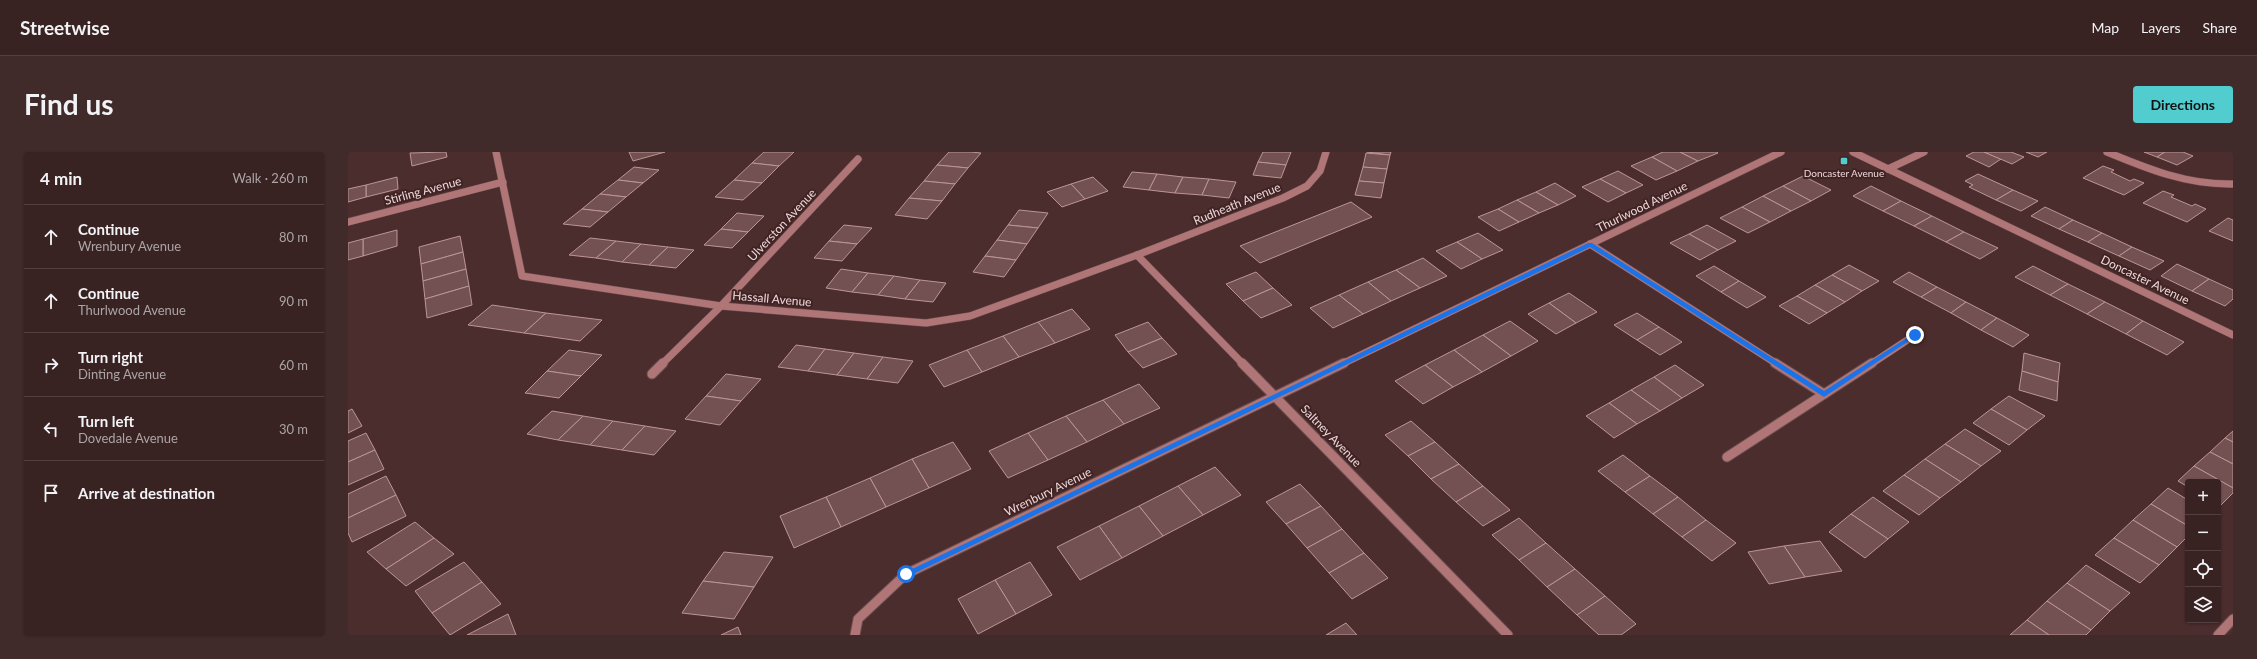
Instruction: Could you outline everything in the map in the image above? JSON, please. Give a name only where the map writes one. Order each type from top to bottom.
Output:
[{"type":"street","name":"Hassall Avenue","points":[[496,152],[522,276],[721,306],[926,323],[970,316],[1137,255]]},
{"type":"street","name":"Rudheath Avenue","points":[[1137,255],[1283,198],[1307,186],[1320,171],[1326,152]]},
{"type":"street","name":"Thurlwood Avenue","points":[[1276,396],[1781,152]]},
{"type":"street","name":"Doncaster Avenue","points":[[1853,152],[2233,335]]},
{"type":"street","points":[[1888,169],[1924,152]]},
{"type":"street","points":[[2107,152],[2178,179],[2218,185],[2233,184]]},
{"type":"street","name":"Ulverston Avenue","points":[[652,374],[721,306],[858,160]]},
{"type":"street","name":"Stirling Avenue","points":[[348,222],[503,182]]},
{"type":"street","points":[[1590,244],[1824,394]]},
{"type":"street","name":"Saltney Avenue","points":[[1137,255],[1508,635]]},
{"type":"street","points":[[1727,458],[1915,335]]},
{"type":"street","name":"Wrenbury Avenue","points":[[855,635],[858,619],[906,574],[1276,396]]},
{"type":"street","points":[[2218,635],[2233,619]]},
{"type":"building","points":[[446,152],[447,157],[412,166],[410,153]]},
{"type":"building","points":[[629,152],[665,152],[633,161]]},
{"type":"building","points":[[764,152],[794,152],[779,166],[752,163]]},
{"type":"building","points":[[949,152],[981,153],[968,168],[937,165]]},
{"type":"building","points":[[1263,152],[1291,152],[1286,165],[1258,162]]},
{"type":"building","points":[[1367,152],[1391,152],[1390,155]]},
{"type":"building","points":[[1663,152],[1680,152],[1698,161],[1677,171],[1652,157]]},
{"type":"building","points":[[1680,152],[1717,152],[1718,153],[1698,161]]},
{"type":"building","points":[[1974,152],[1984,152],[2001,159],[1989,167],[1966,156]]},
{"type":"building","points":[[1984,152],[2011,152],[2024,157],[2012,164]]},
{"type":"building","points":[[2026,152],[2047,152],[2038,157]]},
{"type":"building","points":[[2144,152],[2165,152],[2157,157]]},
{"type":"building","points":[[2165,152],[2183,152],[2193,156],[2177,165],[2157,157]]},
{"type":"building","points":[[1366,153],[1390,155],[1387,169],[1363,167]]},
{"type":"building","points":[[1652,157],[1677,171],[1656,180],[1631,166]]},
{"type":"building","points":[[1258,162],[1286,165],[1281,178],[1253,175]]},
{"type":"building","points":[[752,163],[779,166],[762,183],[734,180]]},
{"type":"building","points":[[937,165],[968,168],[955,184],[924,181]]},
{"type":"building","points":[[2103,166],[2114,170],[2111,172],[2130,181],[2134,179],[2144,183],[2124,195],[2083,178]]},
{"type":"building","points":[[634,167],[659,170],[643,183],[618,180]]},
{"type":"building","points":[[1363,167],[1387,169],[1384,183],[1359,181]]},
{"type":"building","points":[[1618,171],[1643,185],[1626,193],[1600,179]]},
{"type":"building","points":[[1132,172],[1157,174],[1149,190],[1123,187]]},
{"type":"building","points":[[1157,174],[1183,177],[1175,193],[1149,190]]},
{"type":"building","points":[[1978,174],[2013,190],[1996,200],[1969,187],[1973,185],[1965,181]]},
{"type":"building","points":[[1803,176],[1831,190],[1811,201],[1783,186]]},
{"type":"building","points":[[397,177],[398,189],[366,197],[366,185]]},
{"type":"building","points":[[1093,177],[1108,191],[1085,199],[1071,184]]},
{"type":"building","points":[[1183,177],[1209,179],[1202,195],[1175,193]]},
{"type":"building","points":[[1209,179],[1236,182],[1229,198],[1202,195]]},
{"type":"building","points":[[1600,179],[1626,193],[1608,202],[1582,187]]},
{"type":"building","points":[[618,180],[643,183],[626,197],[600,194]]},
{"type":"building","points":[[734,180],[762,183],[743,200],[715,197]]},
{"type":"building","points":[[924,181],[955,184],[942,201],[909,198]]},
{"type":"building","points":[[1359,181],[1384,183],[1381,198],[1355,195]]},
{"type":"building","points":[[1555,183],[1576,196],[1558,205],[1536,192]]},
{"type":"building","points":[[1071,184],[1085,199],[1062,207],[1047,192]]},
{"type":"building","points":[[366,185],[366,197],[348,202],[348,189]]},
{"type":"building","points":[[1783,186],[1811,201],[1791,211],[1763,196]]},
{"type":"building","points":[[1871,186],[1901,201],[1883,211],[1853,196]]},
{"type":"building","points":[[2013,190],[2038,201],[2021,211],[1996,200]]},
{"type":"building","points":[[2163,191],[2174,195],[2171,197],[2192,206],[2195,204],[2206,209],[2187,222],[2143,203]]},
{"type":"building","points":[[1536,192],[1558,205],[1539,213],[1517,200]]},
{"type":"building","points":[[600,194],[626,197],[608,212],[582,209]]},
{"type":"building","points":[[1763,196],[1791,211],[1770,222],[1742,207]]},
{"type":"building","points":[[909,198],[942,201],[927,219],[895,215]]},
{"type":"building","points":[[1517,200],[1539,213],[1519,222],[1498,209]]},
{"type":"building","points":[[1901,201],[1932,216],[1914,226],[1883,211]]},
{"type":"building","points":[[1351,202],[1372,217],[1260,263],[1240,246]]},
{"type":"building","points":[[1742,207],[1770,222],[1748,233],[1720,218]]},
{"type":"building","points":[[2045,207],[2073,220],[2059,229],[2031,216]]},
{"type":"building","points":[[582,209],[608,212],[590,227],[563,224]]},
{"type":"building","points":[[1498,209],[1519,222],[1499,231],[1478,217]]},
{"type":"building","points":[[1019,210],[1048,213],[1038,228],[1008,225]]},
{"type":"building","points":[[737,213],[764,216],[748,232],[721,229]]},
{"type":"building","points":[[1932,216],[1964,232],[1946,242],[1914,226]]},
{"type":"building","points":[[2228,218],[2233,220],[2233,241],[2209,231]]},
{"type":"building","points":[[2073,220],[2102,233],[2088,242],[2059,229]]},
{"type":"building","points":[[844,225],[872,228],[857,244],[829,241]]},
{"type":"building","points":[[1008,225],[1038,228],[1027,244],[997,240]]},
{"type":"building","points":[[1707,225],[1736,241],[1718,250],[1689,234]]},
{"type":"building","points":[[721,229],[748,232],[732,248],[704,245]]},
{"type":"building","points":[[397,230],[397,246],[363,256],[363,239]]},
{"type":"building","points":[[1964,232],[1998,248],[1980,259],[1946,242]]},
{"type":"building","points":[[1478,233],[1503,250],[1482,259],[1457,242]]},
{"type":"building","points":[[2102,233],[2132,247],[2119,256],[2088,242]]},
{"type":"building","points":[[1689,234],[1718,250],[1700,260],[1670,243]]},
{"type":"building","points":[[460,236],[463,252],[421,264],[419,247]]},
{"type":"building","points":[[590,238],[616,241],[596,258],[569,255]]},
{"type":"building","points":[[363,239],[363,256],[348,260],[348,243]]},
{"type":"building","points":[[997,240],[1027,244],[1016,260],[985,256]]},
{"type":"building","points":[[616,241],[641,244],[622,262],[596,258]]},
{"type":"building","points":[[829,241],[857,244],[842,261],[814,258]]},
{"type":"building","points":[[1457,242],[1482,259],[1461,269],[1436,251]]},
{"type":"building","points":[[641,244],[668,247],[649,265],[622,262]]},
{"type":"building","points":[[668,247],[694,250],[676,268],[649,265]]},
{"type":"building","points":[[2132,247],[2164,261],[2150,270],[2119,256]]},
{"type":"building","points":[[463,252],[466,269],[423,281],[421,264]]},
{"type":"building","points":[[985,256],[1016,260],[1004,277],[973,272]]},
{"type":"building","points":[[1423,258],[1447,276],[1420,288],[1396,270]]},
{"type":"building","points":[[2177,264],[2209,279],[2192,291],[2161,276]]},
{"type":"building","points":[[1849,265],[1879,281],[1862,291],[1832,275]]},
{"type":"building","points":[[1714,266],[1739,281],[1721,292],[1696,276]]},
{"type":"building","points":[[2033,266],[2068,284],[2050,295],[2015,277]]},
{"type":"building","points":[[466,269],[469,286],[425,299],[423,281]]},
{"type":"building","points":[[841,269],[868,273],[852,292],[826,288]]},
{"type":"building","points":[[1396,270],[1420,288],[1391,301],[1368,282]]},
{"type":"building","points":[[1256,272],[1273,288],[1243,301],[1226,284]]},
{"type":"building","points":[[1909,272],[1937,287],[1921,297],[1893,282]]},
{"type":"building","points":[[868,273],[894,276],[878,295],[852,292]]},
{"type":"building","points":[[1832,275],[1862,291],[1845,302],[1815,285]]},
{"type":"building","points":[[894,276],[920,280],[905,299],[878,295]]},
{"type":"building","points":[[2209,279],[2233,290],[2233,299],[2225,306],[2192,291]]},
{"type":"building","points":[[920,280],[946,283],[933,302],[905,299]]},
{"type":"building","points":[[1739,281],[1766,297],[1747,308],[1721,292]]},
{"type":"building","points":[[1368,282],[1391,301],[1363,314],[1339,295]]},
{"type":"building","points":[[2068,284],[2105,302],[2087,314],[2050,295]]},
{"type":"building","points":[[1815,285],[1845,302],[1827,313],[1797,296]]},
{"type":"building","points":[[469,286],[472,305],[427,318],[425,299]]},
{"type":"building","points":[[1937,287],[1966,302],[1951,313],[1921,297]]},
{"type":"building","points":[[1273,288],[1292,305],[1261,318],[1243,301]]},
{"type":"building","points":[[1569,293],[1597,312],[1576,323],[1549,303]]},
{"type":"building","points":[[1339,295],[1363,314],[1333,328],[1310,308]]},
{"type":"building","points":[[1797,296],[1827,313],[1809,324],[1779,306]]},
{"type":"building","points":[[1966,302],[1997,318],[1981,330],[1951,313]]},
{"type":"building","points":[[2105,302],[2143,321],[2126,334],[2087,314]]},
{"type":"building","points":[[1549,303],[1576,323],[1556,334],[1528,314]]},
{"type":"building","points":[[492,305],[546,313],[524,333],[468,325]]},
{"type":"building","points":[[1072,309],[1090,329],[1055,343],[1038,322]]},
{"type":"building","points":[[546,313],[602,320],[580,341],[524,333]]},
{"type":"building","points":[[1637,313],[1659,327],[1637,340],[1614,325]]},
{"type":"building","points":[[1997,318],[2029,335],[2013,347],[1981,330]]},
{"type":"building","points":[[1510,321],[1538,341],[1511,356],[1483,335]]},
{"type":"building","points":[[2143,321],[2184,342],[2167,355],[2126,334]]},
{"type":"building","points":[[1038,322],[1055,343],[1019,357],[1003,336]]},
{"type":"building","points":[[1148,322],[1162,338],[1128,352],[1115,335]]},
{"type":"building","points":[[1659,327],[1682,342],[1660,355],[1637,340]]},
{"type":"building","points":[[1483,335],[1511,356],[1482,372],[1454,350]]},
{"type":"building","points":[[1003,336],[1019,357],[982,372],[967,350]]},
{"type":"building","points":[[1162,338],[1177,354],[1143,368],[1128,352]]},
{"type":"building","points":[[796,345],[825,349],[808,371],[778,367]]},
{"type":"building","points":[[825,349],[854,353],[837,375],[808,371]]},
{"type":"building","points":[[569,350],[602,355],[581,376],[547,371]]},
{"type":"building","points":[[967,350],[982,372],[944,387],[929,365]]},
{"type":"building","points":[[1454,350],[1482,372],[1453,387],[1425,365]]},
{"type":"building","points":[[854,353],[883,357],[867,379],[837,375]]},
{"type":"building","points":[[2024,353],[2060,363],[2058,382],[2022,371]]},
{"type":"building","points":[[883,357],[913,361],[898,383],[867,379]]},
{"type":"building","points":[[1425,365],[1453,387],[1423,404],[1395,381]]},
{"type":"building","points":[[1675,365],[1704,385],[1682,398],[1654,377]]},
{"type":"building","points":[[547,371],[581,376],[559,398],[525,393]]},
{"type":"building","points":[[2022,371],[2058,382],[2057,401],[2019,390]]},
{"type":"building","points":[[726,374],[761,379],[741,401],[706,396]]},
{"type":"building","points":[[1654,377],[1682,398],[1660,411],[1631,390]]},
{"type":"building","points":[[1139,384],[1160,408],[1124,424],[1103,400]]},
{"type":"building","points":[[1631,390],[1660,411],[1637,424],[1609,403]]},
{"type":"building","points":[[706,396],[741,401],[720,425],[685,419]]},
{"type":"building","points":[[2009,396],[2045,416],[2027,430],[1991,409]]},
{"type":"building","points":[[1103,400],[1124,424],[1087,442],[1066,416]]},
{"type":"building","points":[[1609,403],[1637,424],[1614,438],[1586,416]]},
{"type":"building","points":[[352,409],[362,426],[348,433],[348,411]]},
{"type":"building","points":[[1991,409],[2027,430],[2009,445],[1973,423]]},
{"type":"building","points":[[552,411],[583,416],[558,440],[527,434]]},
{"type":"building","points":[[583,416],[613,421],[590,445],[558,440]]},
{"type":"building","points":[[1066,416],[1087,442],[1048,460],[1028,433]]},
{"type":"building","points":[[613,421],[645,426],[622,450],[590,445]]},
{"type":"building","points":[[1411,421],[1435,442],[1408,456],[1385,435]]},
{"type":"building","points":[[645,426],[676,431],[654,455],[622,450]]},
{"type":"building","points":[[1965,429],[2001,451],[1981,466],[1945,444]]},
{"type":"building","points":[[2233,431],[2233,442],[2225,438]]},
{"type":"building","points":[[366,433],[375,450],[348,462],[348,441]]},
{"type":"building","points":[[1028,433],[1048,460],[1008,478],[989,451]]},
{"type":"building","points":[[2225,438],[2233,442],[2233,464],[2210,452]]},
{"type":"building","points":[[953,442],[971,469],[929,488],[912,459]]},
{"type":"building","points":[[1435,442],[1459,464],[1431,479],[1408,456]]},
{"type":"building","points":[[1945,444],[1981,466],[1961,482],[1925,459]]},
{"type":"building","points":[[375,450],[384,469],[348,485],[348,462]]},
{"type":"building","points":[[2210,452],[2233,464],[2233,488],[2221,481],[2221,479],[2217,479],[2194,466]]},
{"type":"building","points":[[1623,455],[1650,476],[1625,492],[1598,471]]},
{"type":"building","points":[[912,459],[929,488],[886,507],[870,478]]},
{"type":"building","points":[[1925,459],[1961,482],[1940,498],[1904,475]]},
{"type":"building","points":[[1459,464],[1483,486],[1456,502],[1431,479]]},
{"type":"building","points":[[2194,466],[2217,479],[2185,479],[2185,485],[2178,481]]},
{"type":"building","points":[[1215,467],[1241,495],[1203,515],[1178,486]]},
{"type":"building","points":[[1904,475],[1940,498],[1919,515],[1883,491]]},
{"type":"building","points":[[386,476],[396,495],[348,518],[348,494]]},
{"type":"building","points":[[1650,476],[1678,497],[1653,514],[1625,492]]},
{"type":"building","points":[[870,478],[886,507],[841,527],[826,497]]},
{"type":"building","points":[[2221,481],[2233,488],[2233,493],[2221,505]]},
{"type":"building","points":[[1300,484],[1321,506],[1286,524],[1266,502]]},
{"type":"building","points":[[1178,486],[1203,515],[1163,536],[1139,506]]},
{"type":"building","points":[[1483,486],[1510,510],[1483,526],[1456,502]]},
{"type":"building","points":[[2168,488],[2185,498],[2185,524],[2151,504]]},
{"type":"building","points":[[396,495],[406,516],[352,542],[348,533],[348,518]]},
{"type":"building","points":[[826,497],[841,527],[794,548],[780,516]]},
{"type":"building","points":[[1678,497],[1706,520],[1682,537],[1653,514]]},
{"type":"building","points":[[1873,497],[1909,522],[1888,539],[1851,514]]},
{"type":"building","points":[[2151,504],[2185,524],[2185,539],[2177,547],[2133,520]]},
{"type":"building","points":[[1139,506],[1163,536],[1122,558],[1099,526]]},
{"type":"building","points":[[1321,506],[1342,529],[1307,548],[1286,524]]},
{"type":"building","points":[[1851,514],[1888,539],[1865,558],[1829,532]]},
{"type":"building","points":[[1519,518],[1546,543],[1519,560],[1492,535]]},
{"type":"building","points":[[1706,520],[1736,543],[1712,561],[1682,537]]},
{"type":"building","points":[[2133,520],[2177,547],[2159,565],[2114,538]]},
{"type":"building","points":[[415,522],[434,538],[386,569],[367,552]]},
{"type":"building","points":[[1099,526],[1122,558],[1080,580],[1057,547]]},
{"type":"building","points":[[1342,529],[1364,553],[1329,573],[1307,548]]},
{"type":"building","points":[[434,538],[454,554],[406,586],[386,569]]},
{"type":"building","points":[[2114,538],[2159,565],[2140,583],[2095,555]]},
{"type":"building","points":[[1820,541],[1842,571],[1805,577],[1784,546]]},
{"type":"building","points":[[1546,543],[1575,569],[1547,587],[1519,560]]},
{"type":"building","points":[[1784,546],[1805,577],[1769,584],[1748,552]]},
{"type":"building","points":[[724,552],[773,557],[754,587],[703,581]]},
{"type":"building","points":[[1364,553],[1388,578],[1352,599],[1329,573]]},
{"type":"building","points":[[464,562],[482,582],[432,613],[415,591]]},
{"type":"building","points":[[1030,562],[1052,595],[1016,614],[995,580]]},
{"type":"building","points":[[2086,565],[2130,593],[2110,611],[2067,583]]},
{"type":"building","points":[[1575,569],[1605,596],[1577,615],[1547,587]]},
{"type":"building","points":[[995,580],[1016,614],[978,634],[958,599]]},
{"type":"building","points":[[703,581],[754,587],[734,619],[682,613]]},
{"type":"building","points":[[482,582],[501,604],[450,635],[432,613]]},
{"type":"building","points":[[2067,583],[2110,611],[2091,630],[2047,601]]},
{"type":"building","points":[[1605,596],[1636,624],[1621,635],[1599,635],[1577,615]]},
{"type":"building","points":[[2047,601],[2091,630],[2086,635],[2049,635],[2027,620]]},
{"type":"building","points":[[508,614],[516,635],[467,635]]},
{"type":"building","points":[[2027,620],[2049,635],[2010,635]]},
{"type":"building","points":[[1346,623],[1357,635],[1326,635]]},
{"type":"building","points":[[738,627],[741,635],[721,635]]},
{"type":"place","name":"Doncaster Avenue","points":[[1844,161]]},
{"type":"route","points":[[906,574],[1590,244],[1824,394],[1915,335]]}]
